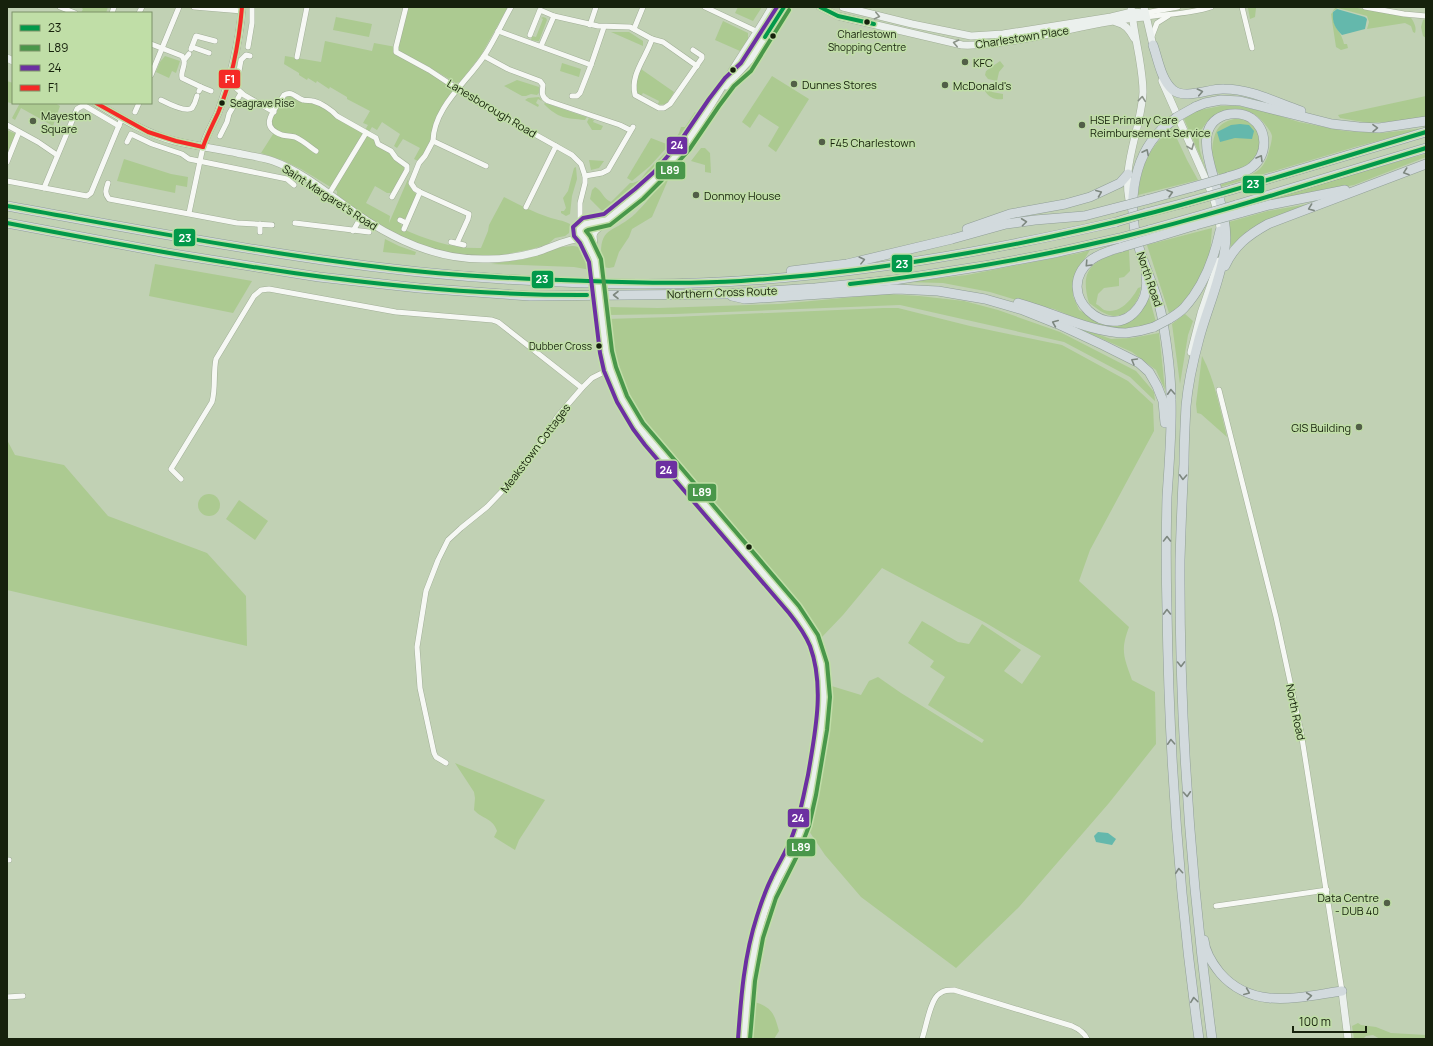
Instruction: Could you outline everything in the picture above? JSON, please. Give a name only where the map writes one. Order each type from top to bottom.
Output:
[{"type":"highway","points":[[1152,41],[1162,71],[1168,83],[1173,90],[1179,94],[1186,95],[1212,89],[1237,90],[1251,93],[1344,126]]},
{"type":"highway","points":[[1132,212],[1135,181],[1144,155],[1151,142],[1162,129],[1177,117],[1195,107],[1221,100],[1240,101],[1313,120],[1344,126],[1379,128],[1426,121]]},
{"type":"highway","points":[[699,282],[847,264],[952,239],[1006,224],[1084,216],[1146,200],[1193,187],[1228,177],[1246,171],[1260,159],[1263,152],[1264,143],[1260,127],[1254,120],[1247,116],[1229,114],[1220,117],[1210,129],[1207,137],[1206,146],[1212,171],[1217,189],[1222,228],[1226,245],[1199,339],[1186,404],[1181,525],[1180,613],[1183,730],[1192,867],[1212,1039]]},
{"type":"highway","name":"Northern Cross Route","points":[[7,206],[170,235],[324,260],[422,272],[637,284],[699,282],[815,274],[891,265],[1001,247],[1146,214],[1426,132]]},
{"type":"highway","points":[[1142,256],[1147,284],[1146,293],[1142,303],[1136,311],[1129,316],[1113,321],[1096,317],[1089,312],[1080,298],[1078,289],[1081,274],[1091,260],[1121,242],[1238,209],[1426,148]]},
{"type":"highway","points":[[1212,297],[1228,259],[1234,249],[1251,234],[1268,224],[1426,164]]},
{"type":"highway","points":[[935,242],[1010,214],[1064,204],[1090,197],[1120,183],[1128,174]]},
{"type":"highway","points":[[1238,209],[1269,205],[1356,188],[1386,179]]},
{"type":"highway","name":"North Road","points":[[1132,212],[1142,256],[1161,312],[1169,354],[1171,401],[1167,514]]},
{"type":"highway","name":"Northern Cross Route","points":[[7,223],[167,253],[319,277],[419,288],[530,296],[725,294],[854,284],[894,280],[990,265],[1121,242]]},
{"type":"highway","points":[[854,284],[948,287],[990,295],[1031,306],[1090,327],[1110,332],[1127,333],[1154,327],[1169,319],[1184,308],[1203,282],[1210,269],[1222,228]]},
{"type":"highway","points":[[725,294],[745,299],[897,289],[938,291],[985,299],[1023,310],[1103,344],[1139,363],[1149,372],[1163,401],[1165,418],[1168,690],[1173,783],[1180,873],[1199,1039]]},
{"type":"highway","points":[[1192,867],[1199,896],[1204,944],[1210,959],[1226,980],[1236,988],[1262,998],[1276,999],[1342,991]]},
{"type":"main road","name":"Saint Margaret's Road","points":[[594,233],[658,176],[687,142],[758,32],[771,7]]},
{"type":"main road","name":"Charlestown Place","points":[[819,7],[838,16],[962,45],[976,46],[1037,37],[1102,23],[1132,12]]},
{"type":"main road","name":"Charlestown Place","points":[[842,7],[912,24],[971,36],[1003,34],[1111,17],[1132,12]]},
{"type":"main road","name":"Saint Margaret's Road","points":[[714,102],[750,60],[784,8]]},
{"type":"main road","points":[[203,147],[204,141],[218,112],[224,95],[237,46],[242,9]]},
{"type":"main road","points":[[1132,12],[1145,12],[1156,62],[1162,80],[1212,194],[1222,228],[1219,262],[1201,313],[1188,366],[1186,404]]},
{"type":"main road","name":"North Road","points":[[1132,12],[1143,78],[1141,108],[1128,174],[1128,199],[1132,212]]},
{"type":"main road","points":[[1102,23],[1114,22],[1125,25],[1130,30],[1134,38],[1138,51]]},
{"type":"main road","name":"Saint Margaret's Road","points":[[98,104],[148,132],[163,137],[272,161],[292,170],[389,235],[414,246],[454,257],[489,259],[512,257],[536,252],[567,240],[584,238]]},
{"type":"main road","name":"Saint Margaret's Road","points":[[567,240],[584,226],[607,220]]},
{"type":"main road","points":[[596,260],[584,238],[580,234],[584,226],[593,226],[606,352],[610,369],[622,399],[638,426],[650,441],[794,609],[807,628],[817,647],[821,663],[824,692],[823,714],[807,810],[798,841],[777,880],[760,926],[749,974],[744,1039]]},
{"type":"main road","points":[[584,238],[590,238],[594,233]]},
{"type":"main road","name":"North Road","points":[[1342,991],[1348,1039]]},
{"type":"street","points":[[60,7],[72,12]]},
{"type":"street","points":[[153,64],[162,48],[179,7]]},
{"type":"street","points":[[194,7],[242,9]]},
{"type":"street","points":[[246,43],[252,23],[252,7]]},
{"type":"street","points":[[297,57],[307,7]]},
{"type":"street","name":"Lanesborough Road","points":[[406,7],[396,52],[429,70],[479,103],[572,155],[581,164],[585,176]]},
{"type":"street","points":[[458,242],[469,214],[420,192],[415,189],[411,183],[419,163],[433,142],[434,130],[439,116],[484,56],[510,7]]},
{"type":"street","points":[[590,25],[596,7]]},
{"type":"street","points":[[634,28],[643,7]]},
{"type":"street","points":[[706,7],[758,32]]},
{"type":"street","points":[[1145,12],[1178,7]]},
{"type":"street","points":[[1145,12],[1171,15],[1204,10],[1211,7]]},
{"type":"street","points":[[1242,7],[1252,48]]},
{"type":"street","points":[[1365,7],[1404,14],[1426,16]]},
{"type":"street","points":[[530,35],[540,10],[554,16],[590,25],[634,28],[652,39],[663,42],[697,66]]},
{"type":"street","points":[[1152,41],[1157,23],[1171,15]]},
{"type":"street","points":[[541,46],[554,16]]},
{"type":"street","points":[[572,96],[577,96],[580,93],[604,27]]},
{"type":"street","points":[[498,31],[591,64]]},
{"type":"street","points":[[211,91],[199,91],[182,78],[181,74],[185,63],[184,59],[196,36],[215,41]]},
{"type":"street","points":[[652,39],[650,47],[636,73],[634,89],[635,95],[659,108],[664,108],[670,104],[702,58],[702,56],[693,50]]},
{"type":"street","points":[[152,44],[182,56],[184,59]]},
{"type":"street","points":[[190,50],[209,53]]},
{"type":"street","points":[[250,56],[246,55],[241,60],[235,87],[236,90],[274,112]]},
{"type":"street","points":[[484,56],[508,69],[540,81],[544,85],[542,93],[543,97],[548,101],[632,128],[608,170],[602,173],[585,176],[585,183],[580,203],[584,226]]},
{"type":"street","points":[[161,100],[184,110],[189,110],[192,107],[199,91]]},
{"type":"street","points":[[220,136],[229,114],[241,93]]},
{"type":"street","points":[[316,151],[294,137],[282,135],[271,129],[268,125],[269,120],[284,95],[287,93],[291,93],[302,100],[314,101],[376,138],[378,144],[391,151],[396,158],[407,166],[408,170],[392,197]]},
{"type":"street","points":[[135,112],[139,104]]},
{"type":"street","points":[[44,188],[77,109],[82,106],[86,106],[119,126]]},
{"type":"street","points":[[7,181],[87,196],[91,194],[122,118]]},
{"type":"street","points":[[7,125],[38,142],[57,155]]},
{"type":"street","points":[[7,162],[19,132]]},
{"type":"street","points":[[329,194],[366,133]]},
{"type":"street","points":[[127,142],[131,134],[152,144],[182,154],[189,159],[287,179],[294,185]]},
{"type":"street","points":[[433,142],[486,166]]},
{"type":"street","points":[[526,207],[556,146]]},
{"type":"street","points":[[189,213],[203,147]]},
{"type":"street","points":[[108,183],[106,195],[109,199],[237,223],[272,225]]},
{"type":"street","points":[[400,220],[405,226],[420,192]]},
{"type":"street","points":[[439,207],[442,201]]},
{"type":"street","points":[[353,231],[361,217]]},
{"type":"street","points":[[296,223],[369,232]]},
{"type":"street","points":[[260,224],[260,232]]},
{"type":"street","points":[[451,242],[458,242],[464,245]]},
{"type":"street","points":[[181,479],[171,469],[212,402],[216,359],[254,296],[261,290],[269,289],[396,312],[495,321],[582,388]]},
{"type":"street","name":"Meakstown Cottages","points":[[446,763],[436,757],[434,753],[420,688],[417,647],[426,591],[438,560],[448,540],[498,497],[529,458],[557,417],[582,388],[592,378],[610,369]]},
{"type":"street","name":"North Road","points":[[1219,390],[1276,617],[1295,705],[1304,750],[1342,991]]},
{"type":"street","points":[[1216,906],[1327,890]]},
{"type":"street","points":[[922,1039],[934,1001],[938,994],[945,990],[954,990],[1072,1026],[1084,1033],[1087,1039]]},
{"type":"street","points":[[7,997],[23,996]]},
{"type":"green space","points":[[80,7],[108,7],[106,12],[82,12],[83,9]]},
{"type":"green space","points":[[408,7],[508,7],[481,55],[460,82],[456,83],[399,51],[398,48]]},
{"type":"green space","points":[[738,7],[762,7],[753,21],[735,13]]},
{"type":"green space","points":[[1263,7],[1256,8],[1255,17],[1250,19],[1248,8]]},
{"type":"green space","points":[[1336,7],[1352,7],[1411,18],[1415,25],[1415,33],[1413,32],[1411,26],[1405,23],[1367,29],[1369,22],[1367,16],[1338,8],[1332,12]]},
{"type":"green space","points":[[337,12],[336,17],[372,24],[369,37],[333,30]]},
{"type":"green space","points":[[1333,12],[1335,26],[1343,39],[1344,44],[1347,44],[1348,48],[1341,50],[1336,47],[1331,14]]},
{"type":"green space","points":[[543,17],[547,20],[539,41],[531,40],[532,36],[536,37],[543,19],[541,18]]},
{"type":"green space","points":[[1426,19],[1426,38],[1423,36],[1421,27],[1423,20]]},
{"type":"green space","points":[[723,21],[748,33],[748,39],[740,51],[715,40]]},
{"type":"green space","points":[[611,32],[629,32],[643,41],[643,46]]},
{"type":"green space","points":[[325,41],[372,51],[374,43],[396,47],[396,52],[458,89],[439,116],[433,141],[420,162],[414,159],[420,148],[403,139],[397,148],[394,146],[400,134],[382,122],[377,130],[372,127],[369,132],[365,130],[368,125],[363,123],[370,111],[347,99],[347,97],[330,87],[329,89],[317,81],[316,83],[308,78],[307,80],[284,64],[285,56],[321,62]]},
{"type":"green space","points":[[165,56],[180,61],[176,73],[172,71],[169,78],[156,72],[160,62]]},
{"type":"green space","points":[[1000,61],[1004,66],[999,72],[997,81],[988,79],[985,75],[986,71]]},
{"type":"green space","points":[[562,63],[581,69],[579,77],[560,71]]},
{"type":"green space","points":[[641,69],[674,92],[670,100],[661,105],[658,104],[659,101],[643,93],[641,96],[638,94],[636,91],[636,83]]},
{"type":"green space","points":[[772,76],[809,99],[776,152],[768,146],[779,127],[759,114],[750,128],[742,122]]},
{"type":"green space","points":[[517,80],[539,87],[539,93],[537,95],[531,94],[522,96],[504,86]]},
{"type":"green space","points":[[7,81],[12,83],[12,103],[7,102]]},
{"type":"green space","points":[[988,86],[992,92],[1003,94],[1003,99],[995,99],[991,97],[985,91]]},
{"type":"green space","points":[[287,93],[313,101],[376,139],[378,144],[403,163],[406,171],[391,193],[387,193],[375,186],[366,203],[390,216],[389,223],[408,179],[409,186],[416,196],[407,217],[399,222],[402,226],[401,228],[430,240],[460,247],[481,248],[489,225],[504,197],[537,213],[570,224],[569,233],[565,236],[555,238],[548,244],[502,255],[475,256],[446,252],[414,243],[371,220],[337,195],[337,191],[301,169],[282,160],[261,153],[275,131],[269,120]]},
{"type":"green space","points":[[1426,96],[1426,117],[1400,121],[1369,123],[1340,118],[1338,115]]},
{"type":"green space","points":[[539,97],[542,101],[538,99],[536,103],[539,105],[538,107],[525,100],[528,98]]},
{"type":"green space","points":[[545,103],[587,117],[585,120],[563,117],[554,113],[544,104]]},
{"type":"green space","points":[[19,104],[57,104],[60,106],[53,126],[21,108],[15,120],[12,118]]},
{"type":"green space","points":[[1221,106],[1239,106],[1274,114],[1299,122],[1344,131],[1382,133],[1426,128],[1355,147],[1220,187],[1220,185],[1246,177],[1259,169],[1267,158],[1272,136],[1264,123],[1251,112],[1235,109],[1220,112],[1206,123],[1199,134],[1200,150],[1207,172],[1184,119],[1195,111]]},
{"type":"green space","points":[[695,112],[698,114],[676,146],[630,195],[620,203],[602,211],[590,199],[592,190],[595,187],[608,201],[611,202],[630,183],[640,180],[667,151],[679,133],[681,127],[685,127]]},
{"type":"green space","points":[[589,118],[594,120],[593,122],[603,126],[601,130],[592,130],[587,122]]},
{"type":"green space","points":[[1241,118],[1252,124],[1258,131],[1260,136],[1259,152],[1254,161],[1247,166],[1239,170],[1220,175],[1214,168],[1212,157],[1216,133],[1218,128],[1223,123]]},
{"type":"green space","points":[[1172,128],[1198,180],[1138,195],[1144,165],[1148,157],[1157,143]]},
{"type":"green space","points":[[7,130],[16,134],[7,154]]},
{"type":"green space","points":[[651,138],[669,145],[650,166],[632,181],[627,178]]},
{"type":"green space","points":[[701,148],[705,148],[710,153],[711,173],[705,172],[705,165],[691,161]]},
{"type":"green space","points":[[1425,154],[1426,157],[1354,185],[1320,191],[1232,212],[1360,172]]},
{"type":"green space","points":[[124,159],[171,174],[188,177],[187,187],[176,185],[175,193],[117,181]]},
{"type":"green space","points":[[589,160],[604,161],[599,168],[591,170]]},
{"type":"green space","points":[[576,167],[577,179],[572,196],[570,214],[566,216],[561,213],[561,211],[564,211],[566,208],[563,198],[568,191],[574,168]]},
{"type":"green space","points":[[664,180],[668,180],[652,217],[632,229],[629,237],[619,252],[614,267],[602,267],[601,253],[604,237],[608,232],[636,213]]},
{"type":"green space","points":[[1308,204],[1248,230],[1231,252],[1229,222],[1268,211]]},
{"type":"green space","points":[[1212,228],[1210,254],[1203,275],[1189,297],[1179,309],[1169,313],[1147,245]]},
{"type":"green space","points":[[385,239],[416,252],[415,255],[383,252]]},
{"type":"green space","points":[[572,246],[581,248],[588,253],[591,260],[591,270],[574,267],[491,264],[525,259],[562,247]]},
{"type":"green space","points":[[1090,250],[1079,268],[1073,283],[1073,296],[1079,310],[1099,321],[1118,324],[1139,315],[1149,297],[1156,322],[1142,328],[1123,330],[1102,329],[1054,309],[1026,303],[990,292],[943,283],[906,282],[967,275]]},
{"type":"green space","points":[[1129,250],[1130,271],[1124,277],[1119,278],[1119,286],[1104,288],[1098,294],[1096,304],[1104,310],[1115,310],[1125,305],[1138,288],[1141,287],[1140,293],[1131,309],[1126,313],[1115,316],[1109,315],[1089,303],[1086,290],[1088,272],[1092,266],[1099,261],[1117,253]]},
{"type":"green space","points":[[155,264],[252,281],[233,313],[149,296]]},
{"type":"green space","points":[[886,294],[964,301],[998,310],[1060,332],[1136,371],[1154,392],[1155,401],[1130,377],[1064,342],[900,305],[675,314],[608,315],[608,307],[658,308],[779,304]]},
{"type":"green space","points":[[898,308],[970,326],[1062,345],[1128,381],[1153,404],[1154,431],[1090,550],[1079,581],[1129,627],[1124,648],[1125,659],[1132,680],[1155,692],[1156,744],[1109,803],[1019,907],[956,968],[861,897],[825,855],[809,831],[826,717],[825,684],[861,695],[869,681],[878,677],[982,743],[984,740],[928,705],[945,677],[930,667],[934,661],[908,643],[922,621],[958,642],[969,644],[982,624],[1021,650],[1004,671],[1022,684],[1041,656],[986,623],[882,568],[843,615],[822,637],[780,580],[704,503],[631,411],[618,381],[608,340],[606,319]]},
{"type":"green space","points":[[1185,314],[1193,321],[1188,335],[1180,384],[1172,324]]},
{"type":"green space","points":[[1066,323],[1111,339],[1132,338],[1159,333],[1165,390],[1156,370],[1132,352]]},
{"type":"green space","points":[[1202,356],[1214,385],[1227,437],[1201,414],[1197,413],[1196,404]]},
{"type":"green space","points":[[7,440],[15,455],[64,465],[108,516],[207,553],[246,596],[247,646],[7,590]]},
{"type":"green space","points":[[209,494],[217,497],[220,505],[217,513],[209,516],[201,513],[198,505],[201,497]]},
{"type":"green space","points":[[239,500],[268,521],[255,540],[226,519]]},
{"type":"green space","points":[[455,763],[545,800],[519,840],[515,850],[494,837],[497,831],[493,824],[474,810],[474,792]]},
{"type":"green space","points":[[755,1002],[761,1004],[772,1012],[779,1031],[774,1039],[753,1039]]},
{"type":"green space","points":[[1358,1023],[1361,1025],[1376,1027],[1391,1033],[1426,1035],[1426,1039],[1380,1039],[1373,1035],[1366,1036],[1363,1039],[1354,1039],[1352,1026]]},
{"type":"water","points":[[1337,9],[1365,17],[1367,19],[1365,29],[1342,35],[1336,28],[1334,22],[1333,12]]},
{"type":"water","points":[[1231,125],[1249,125],[1254,131],[1252,139],[1235,138],[1220,142],[1217,132]]},
{"type":"water","points":[[1098,832],[1108,833],[1116,839],[1112,845],[1096,842],[1094,836]]},
{"type":"transit line","name":"F1","points":[[203,147],[223,100],[231,74],[237,48],[242,7]]},
{"type":"transit line","name":"24","points":[[738,1039],[740,1008],[749,946],[760,906],[774,872],[787,849],[797,823],[808,775],[816,727],[818,694],[815,662],[808,642],[792,617],[645,445],[633,429],[617,402],[604,371],[600,353],[589,262],[580,243],[574,236],[573,227],[583,218],[604,214],[654,172],[679,143],[725,78],[741,63],[777,7]]},
{"type":"transit line","name":"23","points":[[765,37],[784,7]]},
{"type":"transit line","name":"23","points":[[820,7],[838,16],[874,24]]},
{"type":"transit line","name":"L89","points":[[750,1039],[755,981],[763,938],[776,898],[799,852],[809,826],[816,795],[827,730],[830,697],[827,663],[818,635],[799,606],[643,423],[627,396],[616,367],[612,351],[601,259],[586,231],[610,225],[643,199],[662,180],[689,150],[734,86],[751,71],[789,10]]},
{"type":"transit line","name":"F1","points":[[98,104],[148,132],[176,141],[203,147]]},
{"type":"transit line","name":"23","points":[[7,206],[239,247],[332,261],[431,273],[484,277],[608,282],[722,282],[793,277],[897,264],[1001,247],[1053,236],[1104,225],[1189,203],[1426,132]]},
{"type":"transit line","name":"23","points":[[850,284],[917,276],[985,265],[1052,253],[1118,238],[1234,207],[1426,148]]},
{"type":"transit line","name":"23","points":[[7,223],[223,262],[368,282],[514,294],[587,295]]},
{"type":"place","name":"Charlestown Shopping Centre","points":[[867,22]]},
{"type":"place","name":"KFC","points":[[965,62]]},
{"type":"place","name":"Dunnes Stores","points":[[794,84]]},
{"type":"place","name":"McDonald's","points":[[945,85]]},
{"type":"place","name":"Seagrave Rise","points":[[222,103]]},
{"type":"place","name":"Mayeston Square","points":[[33,121]]},
{"type":"place","name":"HSE Primary Care Reimbursement Service","points":[[1082,125]]},
{"type":"place","name":"F45 Charlestown","points":[[822,142]]},
{"type":"place","name":"Donmoy House","points":[[696,195]]},
{"type":"place","name":"Dubber Cross","points":[[599,346]]},
{"type":"place","name":"GIS Building","points":[[1359,427]]},
{"type":"place","name":"Data Centre - DUB 40","points":[[1387,903]]}]
